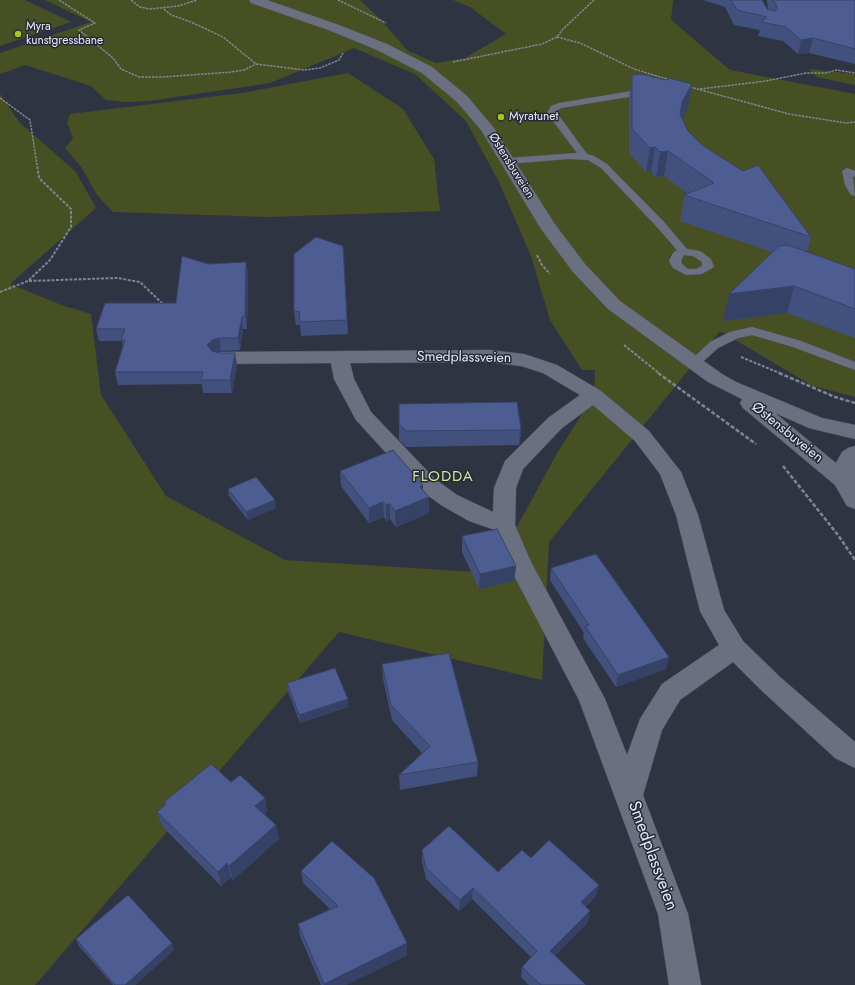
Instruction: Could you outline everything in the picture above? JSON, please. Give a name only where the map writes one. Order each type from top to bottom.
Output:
[{"type":"street","name":"Østensbuveien","points":[[255,0],[299,14],[358,37],[382,47],[427,70],[462,99],[487,128],[547,226],[579,268],[614,305],[694,363],[729,386],[844,481]]},
{"type":"street","name":"Smedplassveien","points":[[221,358],[489,356],[524,360],[550,368],[594,395],[642,436],[670,472],[687,514],[712,611],[734,648],[771,684],[845,750],[855,756]]},
{"type":"street","points":[[339,357],[344,379],[363,415],[427,484],[449,500],[477,516],[504,525]]},
{"type":"street","name":"Østensbuveien","points":[[729,386],[816,424],[855,432]]},
{"type":"street","points":[[594,395],[555,423],[513,466],[505,488],[504,525],[520,562],[592,699],[629,795]]},
{"type":"street","points":[[855,453],[850,457],[845,468],[844,481],[855,501]]},
{"type":"street","name":"Smedplassveien","points":[[685,985],[673,914],[629,795],[649,727],[671,692],[734,648]]},
{"type":"lane","points":[[584,156],[552,113],[554,108],[638,93]]},
{"type":"lane","points":[[508,161],[568,156],[584,156],[591,158],[604,166],[660,224],[684,252]]},
{"type":"lane","points":[[855,174],[847,171],[850,185],[855,193]]},
{"type":"lane","points":[[694,363],[714,345],[734,335],[752,331],[760,332],[797,344],[855,366]]},
{"type":"path","points":[[59,0],[95,23],[79,30],[112,58],[121,69],[139,77],[163,77],[231,72],[244,70],[256,64]]},
{"type":"path","points":[[131,0],[140,7],[164,9],[197,0]]},
{"type":"path","points":[[427,70],[443,64],[542,44],[557,37],[563,29],[594,0]]},
{"type":"path","points":[[164,9],[171,15],[191,22],[223,38],[256,64],[304,70],[320,68],[339,60],[349,43],[358,37]]},
{"type":"path","points":[[557,37],[580,43],[634,69],[675,82]]},
{"type":"path","points":[[698,90],[766,81],[806,73],[826,73],[836,70],[855,73]]},
{"type":"path","points":[[690,87],[788,114],[846,123],[855,122]]},
{"type":"path","points":[[0,98],[30,120],[39,178],[71,209],[71,227],[50,260],[28,281]]},
{"type":"path","points":[[0,292],[28,281],[117,278],[140,282],[169,309]]},
{"type":"path","points":[[714,345],[835,397],[855,403]]},
{"type":"green space","name":"Myra kunstgressbane","points":[[0,0],[25,0],[71,22],[0,46]]},
{"type":"green space","points":[[45,0],[360,0],[379,18],[408,51],[436,63],[465,58],[506,34],[470,7],[453,0],[673,0],[671,20],[730,70],[855,94],[855,397],[813,386],[720,331],[549,542],[542,680],[339,632],[35,985],[0,985],[0,94],[19,122],[76,172],[96,208],[10,284],[64,306],[91,314],[101,395],[166,496],[285,560],[492,573],[556,455],[594,395],[595,370],[582,370],[550,320],[531,256],[499,182],[466,121],[415,74],[354,48],[270,83],[150,101],[127,102],[106,100],[91,86],[25,65],[0,74],[0,53],[91,22]]},
{"type":"green space","points":[[809,69],[855,74],[855,85],[817,77]]},
{"type":"green space","points":[[348,73],[403,109],[434,159],[440,211],[269,217],[113,212],[97,195],[82,168],[65,148],[73,138],[67,123],[70,114],[242,93]]},
{"type":"building","points":[[731,0],[762,0],[767,9],[775,11],[777,7],[773,0],[855,0],[855,49],[813,38],[801,40],[786,27],[761,22],[767,17],[737,10]]},
{"type":"building","points":[[641,74],[666,80],[669,78],[692,84],[682,102],[680,114],[688,131],[702,145],[743,171],[758,165],[811,237],[684,195],[714,183],[668,151],[660,152],[655,147],[650,148],[632,129],[632,75]]},
{"type":"building","points":[[316,237],[343,246],[347,320],[300,322],[299,311],[294,312],[294,254]]},
{"type":"building","points":[[788,245],[855,269],[855,309],[794,286],[729,294],[779,246]]},
{"type":"building","points":[[182,256],[208,264],[246,262],[245,316],[242,317],[238,338],[219,338],[212,340],[207,345],[212,351],[219,353],[235,353],[230,380],[201,380],[203,372],[115,372],[125,340],[121,340],[125,329],[96,329],[105,303],[176,303]]},
{"type":"building","points":[[517,402],[520,430],[406,431],[399,424],[399,404]]},
{"type":"building","points":[[393,450],[423,485],[420,487],[429,497],[395,511],[390,504],[386,505],[383,502],[369,508],[340,471]]},
{"type":"building","points":[[256,477],[275,500],[246,512],[228,489]]},
{"type":"building","points":[[497,529],[516,566],[480,574],[462,536]]},
{"type":"building","points":[[596,554],[669,657],[618,675],[585,626],[589,625],[551,568]]},
{"type":"building","points":[[449,653],[478,762],[399,775],[430,746],[391,705],[382,664]]},
{"type":"building","points":[[335,668],[348,699],[299,715],[287,683]]},
{"type":"building","points":[[211,764],[231,782],[240,775],[265,798],[255,806],[276,825],[229,866],[227,863],[218,872],[157,812],[166,804],[164,802]]},
{"type":"building","points":[[449,826],[498,872],[522,850],[531,858],[549,840],[599,885],[581,902],[590,911],[550,951],[586,985],[541,985],[522,967],[537,951],[473,888],[460,900],[426,868],[422,850]]},
{"type":"building","points":[[332,841],[374,878],[407,943],[324,984],[298,924],[338,906],[301,871]]},
{"type":"building","points":[[128,895],[172,943],[125,985],[115,985],[76,939]]},
{"type":"place","name":"Myra kunstgressbane","points":[[18,34]]},
{"type":"place","name":"Myratunet","points":[[501,117]]},
{"type":"district","name":"FLODDA","points":[[443,477]]}]
